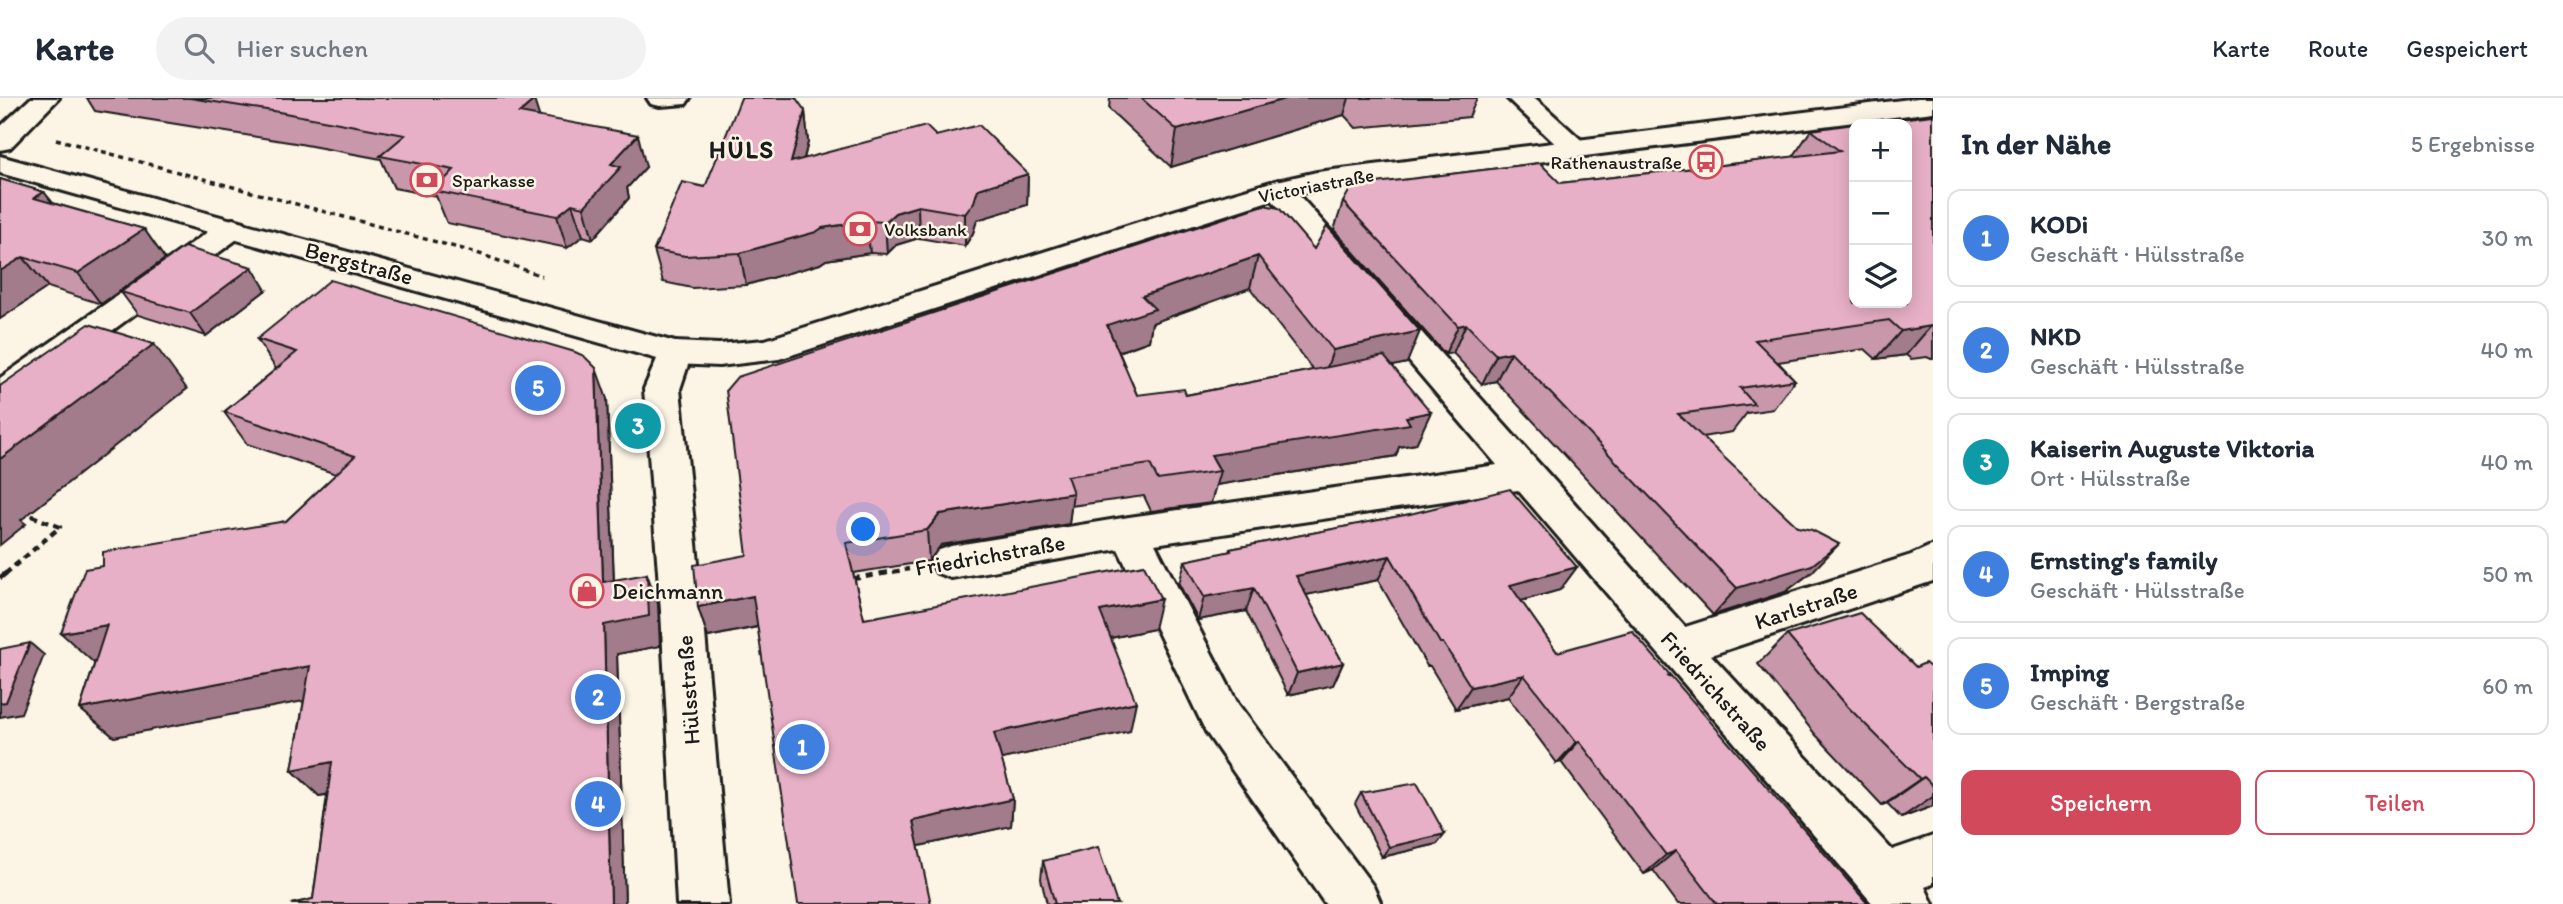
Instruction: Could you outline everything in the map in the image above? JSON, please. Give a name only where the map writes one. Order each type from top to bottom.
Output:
[{"type":"main road","points":[[8,135],[46,98]]},
{"type":"main road","points":[[660,98],[677,98]]},
{"type":"main road","points":[[1520,98],[1576,148]]},
{"type":"main road","name":"Victoriastraße","points":[[719,355],[767,351],[1278,189],[1317,181],[1932,105]]},
{"type":"main road","name":"Bergstraße","points":[[0,164],[676,353],[719,355]]},
{"type":"main road","name":"Friedrichstraße","points":[[1278,189],[1677,648],[1896,891]]},
{"type":"main road","points":[[0,396],[233,228]]},
{"type":"main road","name":"Hülsstraße","points":[[676,353],[662,389],[682,611],[703,904]]},
{"type":"main road","name":"Friedrichstraße","points":[[951,562],[1129,532],[1528,475]]},
{"type":"main road","points":[[1129,532],[1222,718],[1355,904]]},
{"type":"main road","name":"Karlstraße","points":[[1677,648],[1926,567],[1933,561]]},
{"type":"main road","points":[[1896,891],[1933,860]]},
{"type":"path","points":[[8,135],[477,253],[547,278]]},
{"type":"path","points":[[0,578],[61,527],[12,508]]},
{"type":"path","name":"Friedrichstraße","points":[[852,579],[951,562]]},
{"type":"building","points":[[190,98],[523,98],[534,100],[519,113],[638,135],[611,164],[621,167],[584,207],[572,204],[557,216],[434,191],[454,170],[380,156],[405,135]]},
{"type":"building","points":[[741,98],[796,98],[805,111],[791,162],[926,126],[936,136],[979,125],[1028,174],[978,189],[974,202],[965,214],[918,206],[895,213],[885,222],[867,221],[822,228],[740,253],[685,256],[654,250],[682,182],[705,187]]},
{"type":"building","points":[[1141,98],[1288,98],[1177,130]]},
{"type":"building","points":[[1933,115],[1933,327],[1901,331],[1889,320],[1755,340],[1795,380],[1740,388],[1754,404],[1678,414],[1798,527],[1812,530],[1839,544],[1812,565],[1737,588],[1511,352],[1496,355],[1466,324],[1458,326],[1343,202],[1352,186],[1540,163],[1560,183],[1840,151],[1811,130],[1849,125],[1849,308],[1912,308],[1912,119],[1898,119]]},
{"type":"building","points":[[0,179],[44,192],[34,198],[144,229],[78,273],[23,257],[0,271]]},
{"type":"building","points":[[1264,205],[1279,208],[1314,249],[1327,226],[1420,331],[1333,350],[1258,256],[1142,296],[1155,309],[1107,325],[1137,395],[1184,389],[1186,395],[1384,356],[1431,412],[1406,417],[1410,424],[1211,455],[1220,471],[1158,480],[1150,464],[1067,476],[1073,493],[940,514],[927,530],[846,543],[864,619],[1144,565],[1161,599],[1100,611],[1136,702],[994,733],[1013,799],[913,821],[931,904],[798,904],[753,596],[698,607],[694,565],[747,555],[726,390],[737,377]]},
{"type":"building","points":[[184,247],[252,267],[190,313],[121,292]]},
{"type":"building","points":[[330,280],[575,352],[584,356],[596,368],[603,582],[647,574],[649,616],[604,625],[611,904],[291,904],[313,899],[332,762],[292,770],[310,666],[80,709],[107,625],[61,633],[85,569],[103,566],[103,552],[286,521],[355,456],[224,412],[297,352],[257,339]]},
{"type":"building","points":[[89,324],[154,344],[0,459],[0,386]]},
{"type":"building","points":[[1510,489],[1577,567],[1510,585],[1557,652],[1632,631],[1670,675],[1667,677],[1671,676],[1868,904],[1717,904],[1676,851],[1666,855],[1579,741],[1576,742],[1524,675],[1471,687],[1443,643],[1440,643],[1390,556],[1296,576],[1343,663],[1297,673],[1254,588],[1204,597],[1185,561],[1231,551],[1230,549],[1410,514]]},
{"type":"building","points":[[1860,613],[1916,667],[1925,663],[1933,666],[1933,786],[1924,777],[1920,779],[1848,707],[1787,635]]},
{"type":"building","points":[[30,643],[6,702],[0,703],[0,649]]},
{"type":"building","points":[[1417,783],[1445,834],[1389,847],[1361,793]]},
{"type":"building","points":[[1098,847],[1117,904],[1055,904],[1043,861]]},
{"type":"place","name":"Rathenaustraße","points":[[1706,162]]},
{"type":"place","name":"Sparkasse","points":[[427,180]]},
{"type":"place","name":"Volksbank","points":[[860,229]]},
{"type":"place","name":"Imping","points":[[538,388]]},
{"type":"place","name":"Kaiserin Auguste Viktoria","points":[[638,426]]},
{"type":"place","name":"Deichmann","points":[[587,591]]},
{"type":"place","name":"NKD","points":[[598,697]]},
{"type":"place","name":"KODi","points":[[802,747]]},
{"type":"place","name":"Ernsting's family","points":[[598,804]]},
{"type":"district","name":"HÜLS","points":[[742,150]]}]
